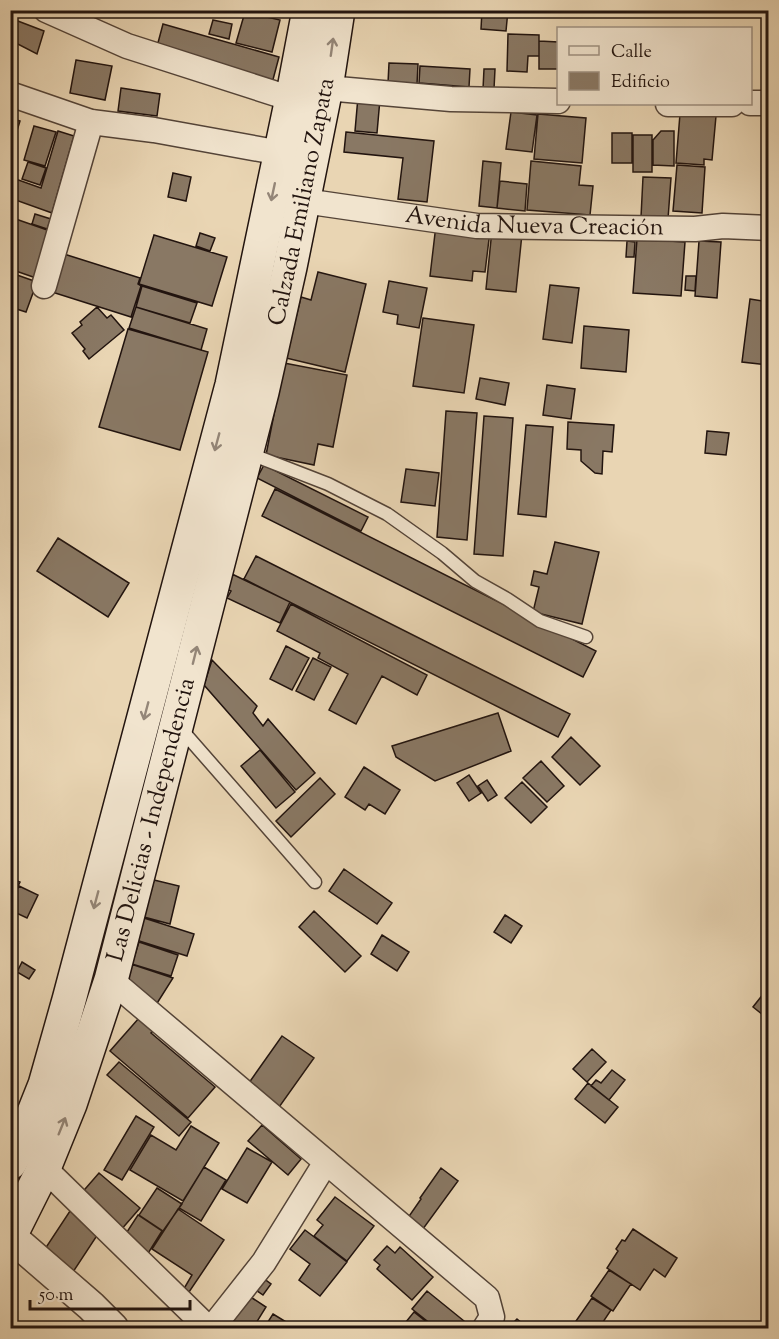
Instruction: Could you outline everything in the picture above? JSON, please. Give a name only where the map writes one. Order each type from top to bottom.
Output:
[{"type":"main road","name":"Calzada Emiliano Zapata","points":[[247,389],[281,153],[309,10]]},
{"type":"main road","name":"Calzada Emiliano Zapata","points":[[247,389],[304,201],[326,88],[338,10]]},
{"type":"main road","name":"Las Delicias - Independencia","points":[[10,1236],[44,1168],[70,1104],[111,981],[177,725],[221,490],[247,452],[247,389]]},
{"type":"main road","name":"Las Delicias - Independencia","points":[[10,1162],[23,1140],[45,1085],[221,490],[247,389]]},
{"type":"street","points":[[46,10],[127,46],[292,99]]},
{"type":"street","points":[[326,88],[451,99],[557,101]]},
{"type":"street","points":[[10,94],[91,122],[154,130],[281,153]]},
{"type":"street","points":[[752,103],[768,103]]},
{"type":"street","points":[[44,285],[91,122]]},
{"type":"street","name":"Avenida Nueva Creación","points":[[304,201],[477,226],[768,228]]},
{"type":"street","points":[[111,981],[487,1298],[492,1317],[485,1329]]},
{"type":"street","points":[[44,1168],[210,1329],[264,1262],[326,1162]]},
{"type":"street","points":[[10,1236],[91,1306],[113,1329]]},
{"type":"lane","points":[[247,452],[328,484],[387,514],[442,553],[475,581],[540,621],[586,637]]},
{"type":"lane","points":[[177,725],[315,882]]},
{"type":"building","points":[[482,10],[508,10],[506,31],[481,29]]},
{"type":"building","points":[[245,12],[280,20],[272,52],[236,43]]},
{"type":"building","points":[[10,18],[44,31],[37,54],[10,40]]},
{"type":"building","points":[[213,20],[232,24],[229,39],[209,34]]},
{"type":"building","points":[[163,24],[279,57],[271,87],[155,54]]},
{"type":"building","points":[[508,34],[539,35],[539,56],[528,56],[527,72],[507,71]]},
{"type":"building","points":[[539,41],[557,42],[557,69],[539,69]]},
{"type":"building","points":[[76,60],[112,66],[105,100],[70,93]]},
{"type":"building","points":[[389,63],[418,64],[417,84],[388,83]]},
{"type":"building","points":[[420,66],[470,69],[469,87],[419,83]]},
{"type":"building","points":[[484,69],[495,69],[494,89],[483,89]]},
{"type":"building","points":[[121,88],[160,94],[157,116],[118,111]]},
{"type":"building","points":[[358,97],[380,99],[377,133],[355,131]]},
{"type":"building","points":[[511,112],[537,115],[532,152],[506,149]]},
{"type":"building","points":[[538,114],[586,118],[582,163],[534,159]]},
{"type":"building","points":[[680,114],[716,116],[712,160],[704,159],[704,165],[676,163]]},
{"type":"building","points":[[10,118],[20,121],[10,153]]},
{"type":"building","points":[[34,126],[56,132],[45,166],[24,160]]},
{"type":"building","points":[[58,131],[74,136],[52,213],[10,198],[10,177],[41,188]]},
{"type":"building","points":[[661,131],[674,131],[674,166],[653,165],[653,140]]},
{"type":"building","points":[[346,132],[434,141],[427,202],[398,199],[403,158],[344,152]]},
{"type":"building","points":[[612,133],[632,133],[632,163],[612,163]]},
{"type":"building","points":[[633,135],[652,135],[652,172],[633,172]]},
{"type":"building","points":[[483,161],[501,163],[497,208],[479,206]]},
{"type":"building","points":[[531,161],[581,166],[579,185],[593,186],[590,215],[527,210]]},
{"type":"building","points":[[28,162],[46,168],[40,185],[22,179]]},
{"type":"building","points":[[677,165],[705,167],[702,213],[673,211]]},
{"type":"building","points":[[173,173],[191,177],[186,201],[168,197]]},
{"type":"building","points":[[643,177],[671,178],[668,219],[641,217]]},
{"type":"building","points":[[500,181],[527,184],[525,211],[497,208]]},
{"type":"building","points":[[35,214],[51,219],[47,229],[32,224]]},
{"type":"building","points":[[10,217],[53,232],[36,278],[10,269]]},
{"type":"building","points":[[436,225],[490,231],[485,272],[473,271],[472,281],[430,276]]},
{"type":"building","points":[[492,230],[522,234],[516,292],[486,289]]},
{"type":"building","points":[[200,233],[215,238],[210,251],[196,246]]},
{"type":"building","points":[[154,235],[227,257],[212,306],[139,284]]},
{"type":"building","points":[[637,239],[685,242],[681,296],[633,293]]},
{"type":"building","points":[[627,241],[635,242],[634,257],[626,257]]},
{"type":"building","points":[[699,241],[721,242],[717,298],[695,296]]},
{"type":"building","points":[[64,254],[140,278],[138,284],[141,286],[131,317],[52,292]]},
{"type":"building","points":[[318,272],[366,284],[345,372],[286,358],[301,297],[311,300]]},
{"type":"building","points":[[17,275],[37,282],[26,312],[10,307],[10,292]]},
{"type":"building","points":[[686,276],[696,276],[695,291],[685,290]]},
{"type":"building","points":[[389,281],[427,288],[419,328],[397,324],[398,315],[383,312]]},
{"type":"building","points":[[550,285],[579,288],[572,343],[543,339]]},
{"type":"building","points":[[142,286],[197,303],[190,323],[136,307]]},
{"type":"building","points":[[750,299],[768,302],[768,365],[742,362]]},
{"type":"building","points":[[97,307],[107,318],[111,315],[124,330],[89,359],[83,351],[85,349],[72,333],[82,325],[80,322]]},
{"type":"building","points":[[136,307],[207,329],[201,350],[129,328]]},
{"type":"building","points":[[423,318],[474,325],[464,393],[413,386]]},
{"type":"building","points":[[584,326],[629,330],[626,372],[581,368]]},
{"type":"building","points":[[128,329],[208,352],[180,450],[99,427]]},
{"type":"building","points":[[284,363],[347,375],[333,447],[318,444],[314,465],[266,455]]},
{"type":"building","points":[[480,378],[509,383],[505,405],[476,399]]},
{"type":"building","points":[[547,385],[575,389],[571,419],[543,415]]},
{"type":"building","points":[[446,411],[477,413],[467,540],[437,537]]},
{"type":"building","points":[[484,416],[513,418],[503,556],[474,554]]},
{"type":"building","points":[[568,422],[614,425],[612,452],[603,451],[602,474],[595,473],[581,461],[581,450],[567,449]]},
{"type":"building","points":[[526,425],[553,427],[546,517],[518,514]]},
{"type":"building","points":[[707,431],[729,433],[726,455],[705,453]]},
{"type":"building","points":[[264,465],[368,517],[361,531],[257,478]]},
{"type":"building","points":[[406,469],[439,473],[435,506],[401,502]]},
{"type":"building","points":[[275,489],[596,651],[583,677],[262,516]]},
{"type":"building","points":[[58,538],[129,583],[108,617],[37,571]]},
{"type":"building","points":[[555,542],[599,552],[582,624],[533,612],[539,587],[531,585],[534,571],[547,574]]},
{"type":"building","points":[[256,556],[570,714],[558,737],[244,579]]},
{"type":"building","points":[[232,574],[290,602],[280,623],[227,598],[231,591],[225,588]]},
{"type":"building","points":[[291,604],[427,675],[417,695],[382,676],[356,724],[329,710],[348,674],[318,658],[320,653],[277,631]]},
{"type":"building","points":[[286,646],[309,658],[292,690],[270,679]]},
{"type":"building","points":[[313,658],[331,667],[314,700],[296,691]]},
{"type":"building","points":[[212,660],[257,706],[253,713],[263,726],[268,719],[315,773],[296,790],[204,685]]},
{"type":"building","points":[[498,713],[511,751],[435,781],[396,757],[392,746]]},
{"type":"building","points":[[571,737],[600,766],[580,785],[552,757]]},
{"type":"building","points":[[260,750],[295,792],[276,808],[241,766]]},
{"type":"building","points":[[541,761],[564,786],[547,802],[523,778]]},
{"type":"building","points":[[364,767],[400,790],[385,814],[369,804],[365,810],[345,797]]},
{"type":"building","points":[[469,775],[481,793],[469,801],[457,783]]},
{"type":"building","points":[[320,778],[335,794],[291,837],[276,821]]},
{"type":"building","points":[[487,780],[497,795],[488,801],[478,786]]},
{"type":"building","points":[[522,782],[547,807],[531,823],[505,798]]},
{"type":"building","points":[[344,869],[392,903],[377,924],[329,891]]},
{"type":"building","points":[[10,873],[13,874],[11,878],[20,882],[10,902]]},
{"type":"building","points":[[154,880],[179,886],[170,924],[144,917]]},
{"type":"building","points":[[19,886],[38,895],[27,918],[10,910],[10,903]]},
{"type":"building","points":[[314,911],[361,956],[345,972],[299,927]]},
{"type":"building","points":[[505,915],[522,926],[511,943],[494,932]]},
{"type":"building","points":[[144,918],[194,934],[187,956],[136,940]]},
{"type":"building","points":[[382,935],[409,952],[397,971],[371,954]]},
{"type":"building","points":[[139,942],[178,955],[171,976],[132,964]]},
{"type":"building","points":[[22,962],[35,970],[29,979],[17,972]]},
{"type":"building","points":[[131,964],[173,978],[154,1008],[126,983]]},
{"type":"building","points":[[768,988],[768,1019],[753,1007]]},
{"type":"building","points":[[139,1018],[154,1030],[151,1033],[215,1087],[188,1118],[110,1051]]},
{"type":"building","points":[[282,1036],[314,1058],[277,1110],[246,1087]]},
{"type":"building","points":[[592,1049],[606,1062],[587,1082],[573,1069]]},
{"type":"building","points":[[119,1062],[191,1122],[179,1136],[107,1075]]},
{"type":"building","points":[[612,1070],[625,1080],[609,1100],[591,1086],[596,1080],[601,1083]]},
{"type":"building","points":[[588,1083],[618,1107],[605,1123],[575,1099]]},
{"type":"building","points":[[136,1116],[154,1127],[122,1180],[104,1170]]},
{"type":"building","points":[[262,1125],[301,1159],[288,1175],[248,1141]]},
{"type":"building","points":[[191,1126],[219,1143],[183,1201],[130,1170],[151,1135],[176,1150]]},
{"type":"building","points":[[247,1148],[272,1162],[247,1203],[222,1189]]},
{"type":"building","points":[[204,1167],[226,1180],[201,1221],[179,1208]]},
{"type":"building","points":[[441,1168],[458,1181],[420,1233],[405,1222]]},
{"type":"building","points":[[99,1173],[140,1208],[120,1231],[79,1196]]},
{"type":"building","points":[[157,1188],[182,1204],[163,1231],[139,1215]]},
{"type":"building","points":[[335,1197],[374,1226],[347,1261],[314,1236],[323,1225],[317,1220]]},
{"type":"building","points":[[178,1209],[224,1240],[187,1295],[182,1292],[192,1275],[152,1249]]},
{"type":"building","points":[[70,1211],[100,1231],[71,1275],[41,1255]]},
{"type":"building","points":[[138,1215],[162,1231],[147,1255],[123,1238]]},
{"type":"building","points":[[633,1229],[677,1258],[665,1277],[654,1269],[640,1290],[607,1268],[622,1240],[625,1241]]},
{"type":"building","points":[[305,1230],[347,1262],[320,1296],[299,1280],[310,1264],[290,1249]]},
{"type":"building","points":[[387,1246],[395,1253],[400,1247],[433,1277],[412,1300],[377,1269],[380,1265],[374,1260]]},
{"type":"building","points":[[609,1270],[631,1284],[613,1311],[591,1296]]},
{"type":"building","points":[[259,1275],[271,1284],[263,1295],[250,1286]]},
{"type":"building","points":[[427,1291],[464,1321],[457,1328],[436,1328],[412,1309]]},
{"type":"building","points":[[246,1294],[266,1307],[253,1328],[224,1328]]},
{"type":"building","points":[[592,1298],[611,1310],[599,1328],[589,1328],[576,1321]]},
{"type":"building","points":[[414,1312],[434,1328],[401,1328]]},
{"type":"building","points":[[273,1314],[296,1328],[264,1328]]},
{"type":"building","points":[[517,1319],[528,1328],[508,1328]]}]
